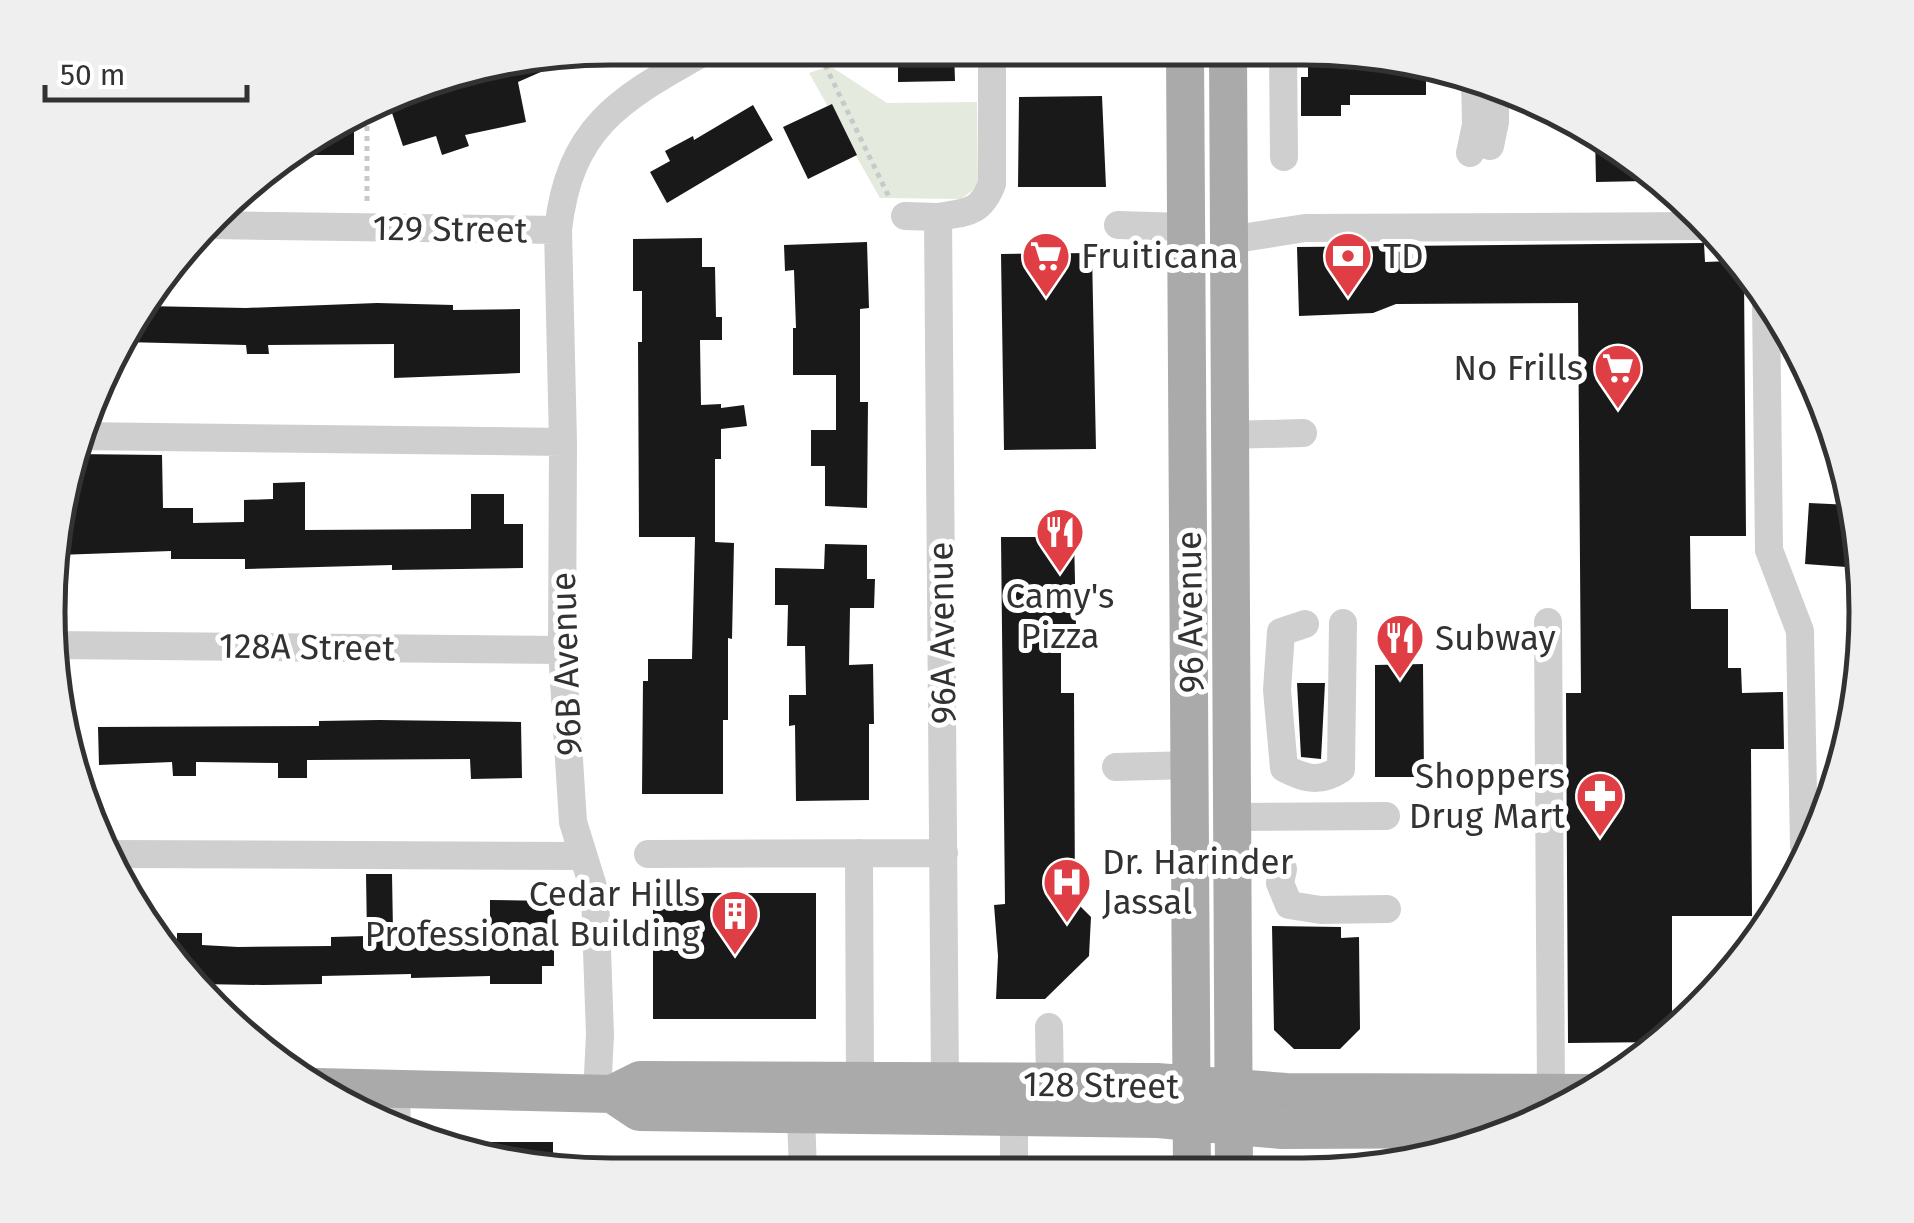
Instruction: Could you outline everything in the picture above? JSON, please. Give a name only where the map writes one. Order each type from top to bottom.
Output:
[{"type":"main road","name":"96 Avenue","points":[[1184,65],[1192,1158]]},
{"type":"main road","name":"96 Avenue","points":[[1228,65],[1234,1158]]},
{"type":"main road","points":[[1186,375],[1229,435]]},
{"type":"main road","points":[[1189,509],[1230,591]]},
{"type":"main road","name":"128 Street","points":[[340,1086],[605,1094],[640,1080],[1157,1082],[1191,1104]]},
{"type":"main road","name":"128 Street","points":[[605,1094],[639,1112],[1014,1119],[1191,1104],[1233,1108],[1563,1092]]},
{"type":"main road","name":"128 Street","points":[[1233,1108],[1282,1130],[1458,1135]]},
{"type":"street","name":"129 Street","points":[[225,225],[558,230],[562,193],[589,135],[613,109],[681,65]]},
{"type":"street","points":[[898,208],[938,217],[974,210],[985,200],[992,184],[992,65]]},
{"type":"street","points":[[1283,65],[1284,157]]},
{"type":"street","points":[[1475,93],[1479,153],[1495,122],[1494,100]]},
{"type":"street","name":"96A Avenue","points":[[938,217],[945,1083]]},
{"type":"street","points":[[1118,226],[1185,227]]},
{"type":"street","points":[[1229,240],[1304,228],[1690,226]]},
{"type":"street","name":"96B Avenue","points":[[558,230],[564,442],[562,650],[575,836],[595,893],[605,1094]]},
{"type":"street","points":[[1766,323],[1769,550],[1800,630],[1804,829]]},
{"type":"street","points":[[1229,435],[1303,434]]},
{"type":"street","points":[[94,436],[564,442]]},
{"type":"street","points":[[1548,622],[1552,1092]]},
{"type":"street","points":[[1305,624],[1282,632],[1278,690],[1284,768],[1303,778],[1327,778],[1341,769],[1343,624]]},
{"type":"street","name":"128A Street","points":[[66,645],[562,650]]},
{"type":"street","points":[[1116,766],[1192,765]]},
{"type":"street","points":[[1233,817],[1386,816]]},
{"type":"street","points":[[859,853],[860,1082]]},
{"type":"street","points":[[648,854],[944,853]]},
{"type":"street","points":[[122,854],[582,856]]},
{"type":"street","points":[[1283,870],[1280,883],[1289,905],[1321,910],[1387,909]]},
{"type":"street","points":[[1049,1028],[1050,1084]]},
{"type":"street","points":[[396,1087],[396,1113]]},
{"type":"street","points":[[801,1115],[802,1158]]},
{"type":"street","points":[[1014,1119],[1014,1158]]},
{"type":"path","points":[[825,65],[898,208]]},
{"type":"path","points":[[367,123],[367,210]]},
{"type":"shaded area","points":[[830,66],[887,103],[977,102],[978,186],[961,199],[880,198],[809,73]]},
{"type":"building","points":[[898,65],[954,65],[955,81],[898,82]]},
{"type":"building","points":[[1308,65],[1374,70],[1426,80],[1426,95],[1350,95],[1350,105],[1341,105],[1341,116],[1301,116],[1301,77],[1308,77]]},
{"type":"building","points":[[547,69],[518,82],[526,122],[465,135],[469,146],[442,155],[436,136],[403,146],[392,112],[470,84]]},
{"type":"building","points":[[1102,96],[1106,187],[1018,187],[1019,97]]},
{"type":"building","points":[[832,104],[857,155],[808,179],[783,127]]},
{"type":"building","points":[[753,105],[773,140],[667,203],[650,172],[670,161],[665,151],[693,136],[694,140]]},
{"type":"building","points":[[354,130],[354,155],[311,155]]},
{"type":"building","points":[[1595,150],[1639,181],[1596,182]]},
{"type":"building","points":[[702,238],[702,267],[715,267],[716,317],[722,317],[722,340],[700,340],[701,405],[744,405],[747,426],[721,429],[721,459],[715,459],[715,542],[734,543],[728,720],[723,720],[723,794],[642,794],[643,681],[648,681],[648,659],[692,659],[695,537],[639,537],[638,342],[642,342],[642,291],[633,291],[633,239]]},
{"type":"building","points":[[867,242],[869,308],[860,309],[860,402],[868,402],[867,508],[825,506],[825,466],[811,466],[811,430],[836,430],[836,375],[793,375],[794,270],[785,271],[784,245]]},
{"type":"building","points":[[1704,243],[1705,262],[1722,261],[1744,290],[1746,536],[1690,536],[1691,609],[1728,609],[1728,668],[1741,668],[1742,693],[1783,692],[1784,749],[1751,749],[1752,916],[1672,916],[1672,1014],[1638,1042],[1568,1043],[1566,693],[1581,693],[1578,303],[1396,304],[1373,313],[1299,316],[1297,247]]},
{"type":"building","points":[[1092,253],[1096,449],[1004,450],[1001,254]]},
{"type":"building","points":[[377,303],[453,305],[453,310],[520,309],[520,373],[394,378],[394,344],[268,345],[269,354],[247,354],[246,345],[136,342],[158,306],[246,308]]},
{"type":"building","points":[[89,454],[162,455],[163,508],[193,508],[193,523],[244,522],[244,500],[273,499],[273,483],[305,482],[305,530],[471,529],[471,494],[504,494],[504,524],[523,524],[523,568],[392,570],[392,565],[245,569],[245,559],[171,559],[171,551],[68,555]]},
{"type":"building","points":[[1809,503],[1838,504],[1847,567],[1805,564]]},
{"type":"building","points":[[1001,537],[1074,537],[1076,626],[1061,626],[1061,693],[1074,693],[1075,901],[1091,917],[1089,956],[1045,999],[996,999],[994,905],[1005,904]]},
{"type":"building","points":[[825,544],[867,545],[867,579],[875,579],[874,608],[850,608],[849,665],[873,664],[869,800],[796,801],[795,725],[789,726],[789,695],[806,695],[805,646],[787,646],[788,605],[775,605],[775,568],[824,569]]},
{"type":"building","points":[[1423,664],[1424,777],[1375,777],[1375,665]]},
{"type":"building","points":[[1297,683],[1325,683],[1321,759],[1301,757]]},
{"type":"building","points":[[319,721],[521,722],[522,778],[471,779],[470,759],[307,760],[307,778],[278,778],[278,763],[196,762],[196,776],[173,776],[172,762],[99,765],[98,727],[319,726]]},
{"type":"building","points":[[366,874],[392,874],[393,931],[427,930],[428,939],[490,938],[490,900],[554,901],[554,966],[542,966],[542,984],[490,984],[490,976],[411,978],[411,974],[322,976],[322,984],[212,984],[177,943],[177,933],[202,933],[202,945],[238,947],[331,946],[331,937],[367,936]]},
{"type":"building","name":"Cedar Hills Professional Building","points":[[653,893],[816,893],[816,1019],[653,1019]]},
{"type":"building","points":[[1272,926],[1341,927],[1341,938],[1359,937],[1360,1029],[1340,1049],[1294,1049],[1274,1030]]},
{"type":"building","points":[[483,1142],[553,1142],[553,1154]]},
{"type":"place","name":"Fruiticana","points":[[1046,298]]},
{"type":"place","name":"TD","points":[[1348,298]]},
{"type":"place","name":"No Frills","points":[[1618,410]]},
{"type":"place","name":"Camy's Pizza","points":[[1060,574]]},
{"type":"place","name":"Subway","points":[[1400,680]]},
{"type":"place","name":"Shoppers Drug Mart","points":[[1600,838]]},
{"type":"place","name":"Dr. Harinder Jassal","points":[[1067,924]]},
{"type":"place","name":"Cedar Hills Professional Building","points":[[735,956]]}]
